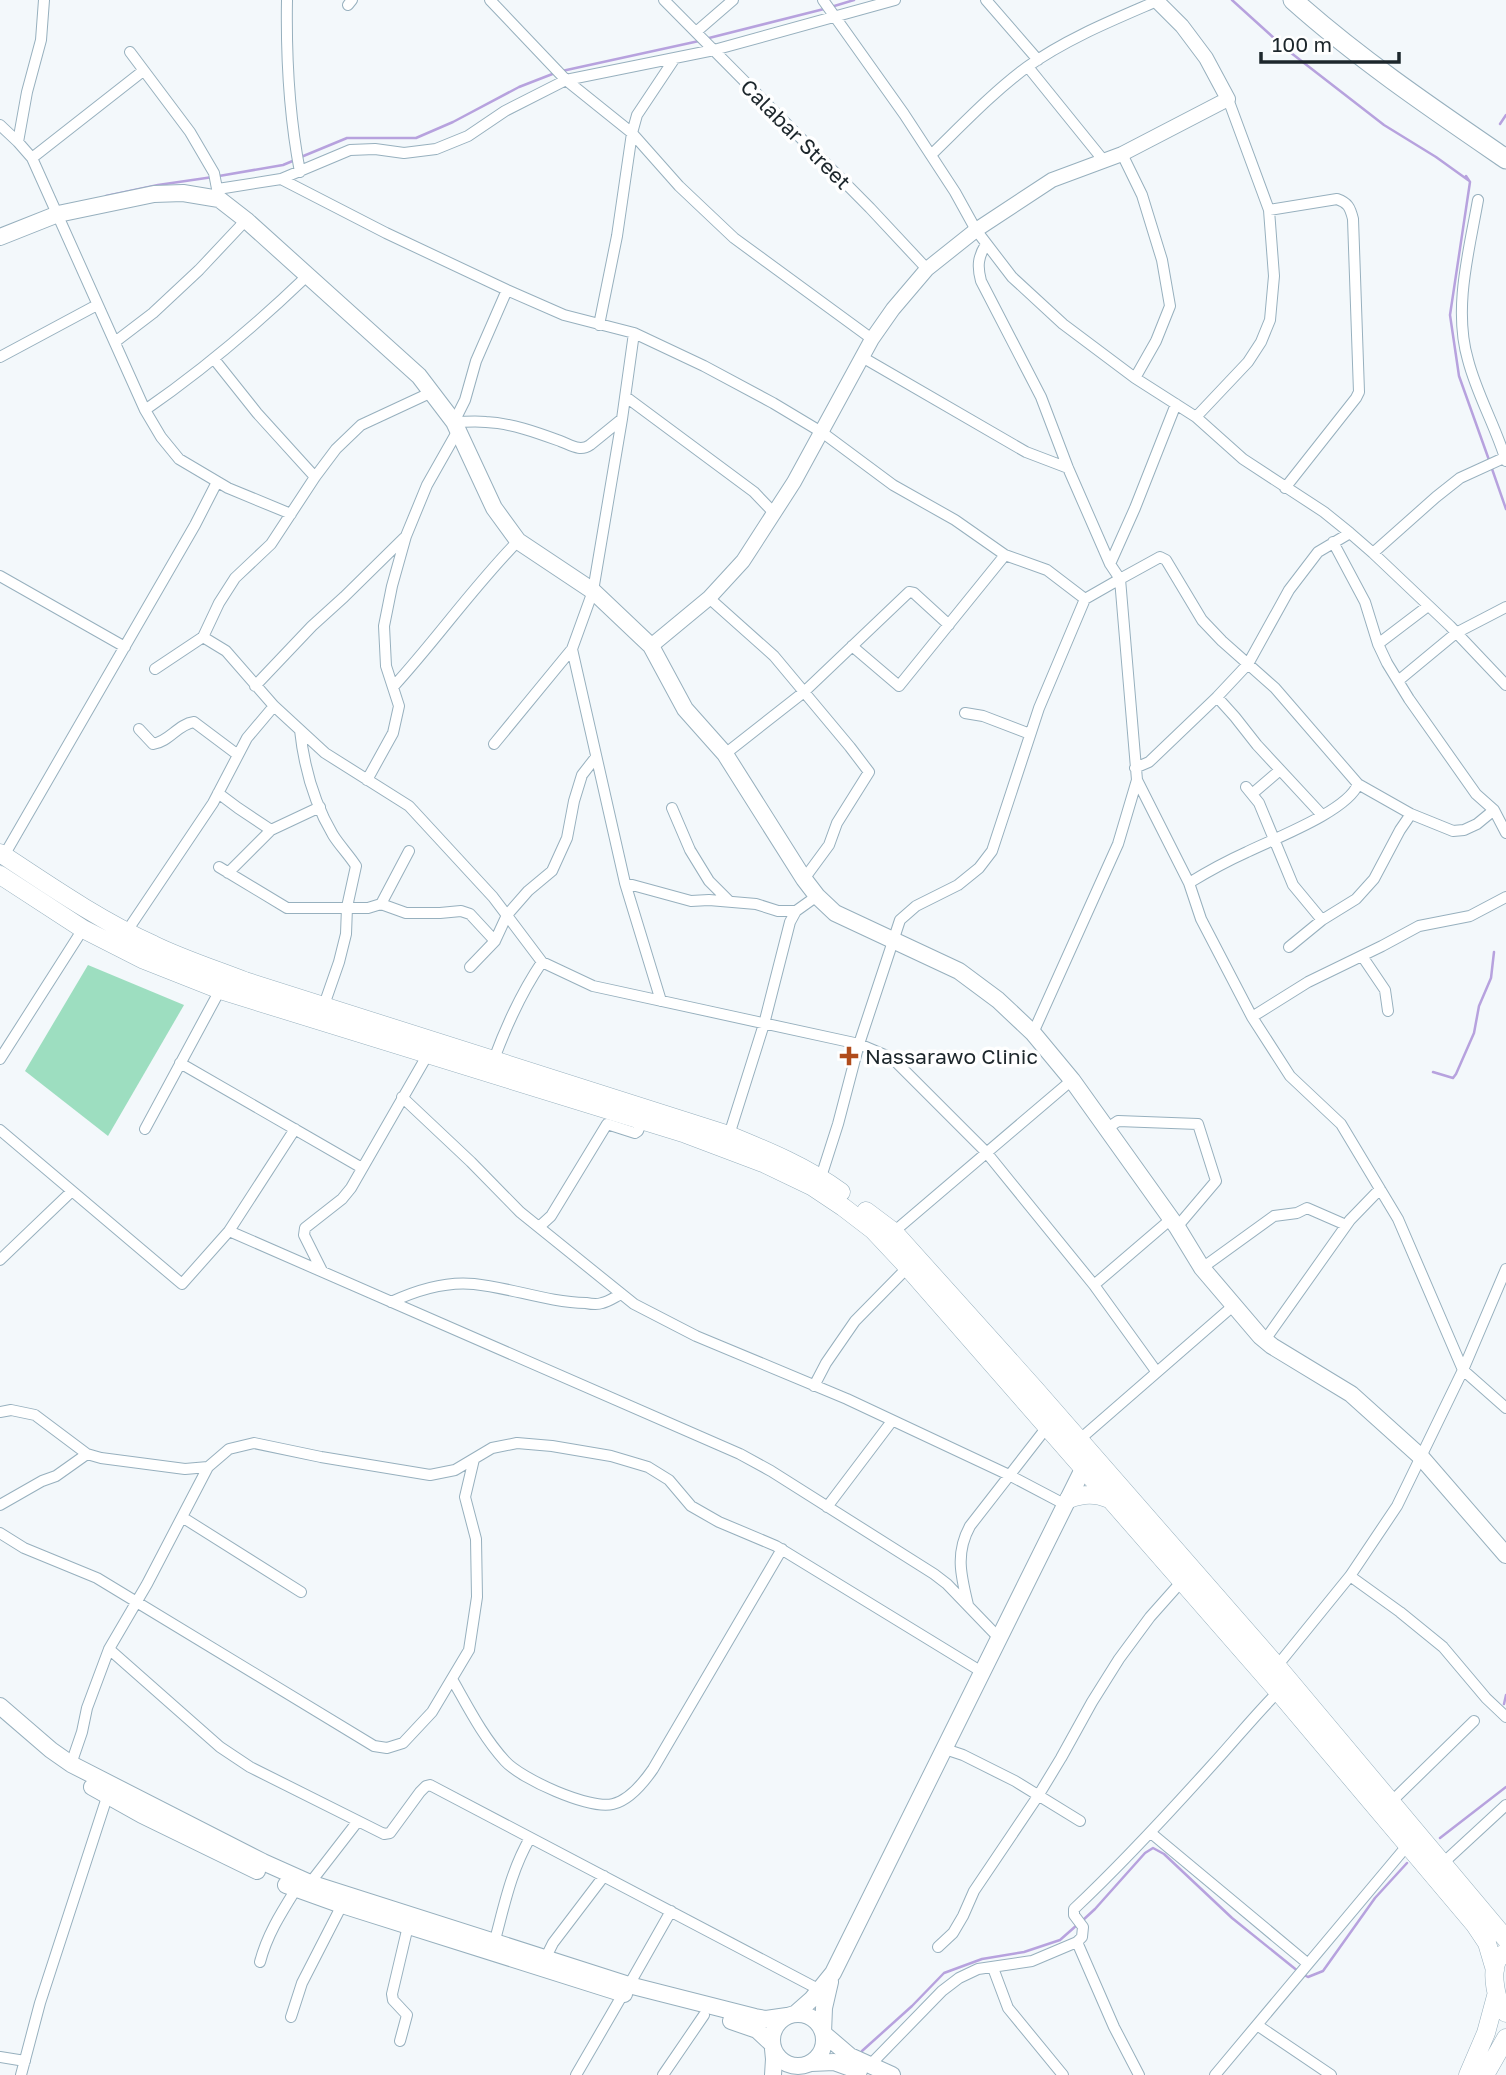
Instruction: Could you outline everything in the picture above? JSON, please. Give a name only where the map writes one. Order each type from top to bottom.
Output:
[{"type":"highway","points":[[1293,0],[1388,77],[1506,159]]},
{"type":"main road","points":[[0,237],[58,214],[154,194],[183,193],[216,185],[246,220],[419,376],[455,427],[494,508],[518,541],[593,591],[651,646],[685,709],[725,754],[817,896],[835,913],[959,971],[998,1000],[1033,1033],[1072,1080],[1174,1223],[1202,1268],[1233,1306],[1265,1340],[1346,1389],[1421,1457],[1506,1555]]},
{"type":"main road","points":[[1,857],[152,945],[207,967],[729,1135],[765,1149],[821,1177],[888,1236],[1079,1440],[1109,1499],[1278,1692],[1413,1839],[1442,1864],[1506,1938]]},
{"type":"main road","points":[[0,875],[83,929],[144,960],[220,990],[724,1148],[813,1187],[873,1230],[888,1236],[908,1267],[1047,1427],[1089,1463],[1277,1666],[1391,1802],[1413,1839],[1487,1943],[1495,1970],[1496,1996],[1486,2033],[1468,2075]]},
{"type":"main road","points":[[773,2075],[772,2031],[777,2023],[791,2015],[820,1990],[833,1973],[1067,1502],[1089,1463]]},
{"type":"main road","points":[[1067,1502],[1087,1494],[1097,1494],[1109,1499]]},
{"type":"main road","points":[[0,1706],[51,1750],[109,1791]]},
{"type":"main road","points":[[0,1720],[71,1775],[264,1862],[303,1886],[342,1905],[746,2026],[765,2035],[777,2057],[793,2066],[801,2068],[823,2061],[866,2072],[892,2075]]},
{"type":"main road","points":[[303,1886],[546,1958],[626,1990],[766,2019],[791,2015],[810,2016],[823,2033],[866,2072]]},
{"type":"main road","points":[[1495,1970],[1497,1961],[1506,1952]]},
{"type":"main road","points":[[801,2068],[818,2057],[823,2049],[824,2008],[833,1973]]},
{"type":"main road","points":[[1496,1996],[1500,2007],[1506,2013]]},
{"type":"main road","points":[[1485,2075],[1506,2038]]},
{"type":"street","points":[[18,142],[27,92],[41,40],[44,0]]},
{"type":"street","points":[[287,0],[288,71],[299,165]]},
{"type":"street","points":[[490,0],[565,79],[632,133],[679,186],[734,237],[872,339]]},
{"type":"street","name":"Calabar Street","points":[[664,0],[870,208],[926,269]]},
{"type":"street","points":[[696,32],[733,0]]},
{"type":"street","points":[[823,0],[904,114],[955,192],[976,230],[1012,277],[1063,324],[1135,378],[1196,417],[1243,459],[1324,512],[1350,533],[1374,553],[1506,685]]},
{"type":"street","points":[[281,179],[299,165],[350,150],[375,149],[404,153],[436,149],[468,136],[506,111],[565,79],[675,58],[895,0]]},
{"type":"street","points":[[986,0],[1038,60]]},
{"type":"street","points":[[931,155],[981,106],[1038,60],[1081,35],[1156,0],[1182,26],[1206,58],[1228,99],[1269,210],[1274,276],[1270,320],[1261,342],[1248,362],[1196,417]]},
{"type":"street","points":[[130,52],[190,132],[216,185],[281,179],[506,290],[564,315],[634,333],[716,372],[773,402],[823,433],[893,485],[955,520],[1005,555],[1047,570],[1085,599]]},
{"type":"street","points":[[599,324],[637,115],[675,58]]},
{"type":"street","points":[[1028,67],[1104,161]]},
{"type":"street","points":[[32,158],[144,71]]},
{"type":"street","points":[[651,646],[709,598],[743,561],[775,514],[823,433],[872,339],[926,269],[976,230],[1052,180],[1122,154],[1228,99]]},
{"type":"street","points":[[0,125],[32,158],[145,410],[161,437],[179,459],[217,482],[291,514]]},
{"type":"street","points":[[1122,154],[1142,195],[1163,260],[1170,306],[1157,341],[1135,378]]},
{"type":"street","points":[[1269,210],[1337,199],[1350,207],[1353,219],[1359,392],[1285,488]]},
{"type":"street","points":[[1374,553],[1460,478],[1504,459],[1467,360],[1464,336],[1461,300],[1478,200]]},
{"type":"street","points":[[115,342],[153,313],[199,270],[246,220]]},
{"type":"street","points":[[986,244],[977,266],[981,281],[1041,397],[1068,468],[1110,564],[1120,579],[1137,780],[1189,884],[1201,919],[1252,1017],[1290,1076],[1341,1124],[1398,1219],[1463,1370],[1506,1408]]},
{"type":"street","points":[[145,410],[214,359],[307,276]]},
{"type":"street","points":[[367,780],[393,733],[399,706],[386,666],[384,626],[406,536],[455,427],[476,361],[506,290]]},
{"type":"street","points":[[0,357],[97,305]]},
{"type":"street","points":[[494,744],[572,649],[593,591],[626,397],[634,333]]},
{"type":"street","points":[[862,357],[1026,452],[1068,468]]},
{"type":"street","points":[[214,359],[257,413],[314,477]]},
{"type":"street","points":[[155,669],[203,637],[219,603],[235,578],[271,544],[314,477],[336,449],[361,425],[432,392]]},
{"type":"street","points":[[626,397],[754,492],[775,514]]},
{"type":"street","points":[[1110,564],[1175,404]]},
{"type":"street","points":[[455,427],[487,422],[559,440],[579,449],[590,446],[622,419]]},
{"type":"street","points":[[1,857],[125,647],[217,482]]},
{"type":"street","points":[[1135,768],[1149,762],[1248,664],[1300,575],[1318,552],[1350,533]]},
{"type":"street","points":[[255,687],[312,626],[406,536]]},
{"type":"street","points":[[393,687],[518,541]]},
{"type":"street","points":[[1333,542],[1365,602],[1378,644],[1398,681],[1476,794],[1494,810],[1506,833]]},
{"type":"street","points":[[852,646],[899,686],[1005,555]]},
{"type":"street","points":[[821,1177],[859,1044],[900,920],[916,906],[958,885],[979,868],[992,851],[1039,708],[1085,599],[1160,557],[1202,620],[1275,688],[1358,784],[1411,814],[1453,831],[1464,830],[1477,824],[1494,810]]},
{"type":"street","points":[[0,576],[125,647]]},
{"type":"street","points":[[725,754],[804,692],[909,592],[914,593],[948,625]]},
{"type":"street","points":[[709,598],[774,656],[869,772],[837,823],[829,845],[804,879]]},
{"type":"street","points":[[1378,644],[1428,606]]},
{"type":"street","points":[[1398,681],[1456,633],[1506,607]]},
{"type":"street","points":[[203,637],[226,651],[255,687],[325,753],[410,806],[493,897],[542,962],[593,986],[859,1044],[892,1058],[986,1152],[1094,1285],[1156,1371]]},
{"type":"street","points":[[572,649],[625,883],[662,1001]]},
{"type":"street","points":[[1217,697],[1279,770],[1322,815]]},
{"type":"street","points":[[127,931],[158,888],[218,793],[247,738],[274,706]]},
{"type":"street","points":[[965,713],[984,716],[1031,734]]},
{"type":"street","points":[[139,729],[153,744],[169,738],[188,723],[194,722],[238,755]]},
{"type":"street","points":[[300,730],[309,780],[320,807],[334,836],[356,866],[347,907],[342,953],[324,1005]]},
{"type":"street","points":[[470,967],[495,941],[507,915],[528,891],[552,871],[567,838],[582,775],[597,757]]},
{"type":"street","points":[[1279,770],[1249,791],[1259,803],[1293,885],[1322,920]]},
{"type":"street","points":[[1033,1033],[1118,844],[1137,780]]},
{"type":"street","points":[[1189,884],[1249,850],[1299,829],[1353,793],[1358,784]]},
{"type":"street","points":[[218,793],[271,830]]},
{"type":"street","points":[[320,807],[271,830],[223,870],[287,908],[368,908],[381,904],[406,913],[461,911],[470,914],[495,941]]},
{"type":"street","points":[[672,808],[690,850],[709,881],[730,902]]},
{"type":"street","points":[[1289,947],[1322,920],[1356,900],[1374,879],[1411,814]]},
{"type":"street","points":[[381,904],[409,851]]},
{"type":"street","points":[[625,883],[691,901],[756,904],[778,911],[796,911]]},
{"type":"street","points":[[729,1135],[764,1024],[790,922],[796,911],[817,896]]},
{"type":"street","points":[[1252,1017],[1308,982],[1419,926],[1470,916],[1506,897]]},
{"type":"street","points":[[0,1059],[83,929]]},
{"type":"street","points":[[1362,956],[1385,990],[1388,1012]]},
{"type":"street","points":[[494,1059],[508,1020],[542,962]]},
{"type":"street","points":[[145,1129],[220,990]]},
{"type":"street","points":[[322,1271],[304,1235],[305,1228],[342,1199],[428,1054]]},
{"type":"street","points":[[180,1063],[362,1168]]},
{"type":"street","points":[[888,1236],[1072,1080]]},
{"type":"street","points":[[402,1097],[520,1212],[621,1294],[650,1314],[1067,1502]]},
{"type":"street","points":[[539,1227],[551,1216],[607,1124],[635,1133],[642,1121]]},
{"type":"street","points":[[1094,1285],[1174,1223],[1216,1181],[1198,1124],[1118,1121],[1106,1129]]},
{"type":"street","points":[[0,1130],[182,1284],[229,1231],[295,1129]]},
{"type":"street","points":[[1265,1340],[1346,1225],[1380,1189]]},
{"type":"street","points":[[0,1260],[72,1191]]},
{"type":"street","points":[[1202,1268],[1274,1216],[1297,1213],[1307,1208],[1346,1225]]},
{"type":"street","points":[[229,1231],[740,1454],[934,1574],[999,1638]]},
{"type":"street","points":[[814,1386],[826,1363],[855,1321],[908,1267]]},
{"type":"street","points":[[1277,1666],[1350,1576],[1397,1506],[1463,1370],[1506,1270]]},
{"type":"street","points":[[391,1302],[413,1292],[471,1283],[510,1289],[546,1300],[573,1303],[601,1304],[621,1294]]},
{"type":"street","points":[[1079,1440],[1233,1306]]},
{"type":"street","points":[[0,1412],[11,1410],[35,1415],[87,1454],[101,1458],[185,1469],[208,1467]]},
{"type":"street","points":[[827,1507],[892,1421]]},
{"type":"street","points":[[969,1606],[960,1570],[963,1538],[1047,1427]]},
{"type":"street","points":[[71,1764],[108,1649],[137,1601],[208,1467],[229,1449],[254,1443],[430,1475],[456,1470],[492,1448],[517,1443],[552,1446],[648,1467],[669,1480],[691,1506],[719,1522],[782,1549],[982,1672]]},
{"type":"street","points":[[0,1505],[24,1490],[56,1476],[87,1454]]},
{"type":"street","points":[[0,1533],[23,1548],[97,1578],[374,1746],[387,1748],[403,1743],[432,1712],[469,1650],[477,1597],[476,1539],[465,1497],[474,1459]]},
{"type":"street","points":[[182,1517],[301,1592]]},
{"type":"street","points":[[452,1679],[475,1720],[507,1763],[539,1783],[581,1802],[613,1805],[625,1799],[645,1782],[782,1549]]},
{"type":"street","points":[[1350,1576],[1443,1647],[1486,1698],[1506,1717]]},
{"type":"street","points":[[938,1947],[953,1933],[974,1891],[1062,1758],[1119,1659],[1150,1617],[1182,1581]]},
{"type":"street","points":[[108,1649],[220,1747],[250,1766],[387,1835],[420,1792],[430,1786],[820,1990]]},
{"type":"street","points":[[866,2072],[950,1985],[978,1969],[1032,1961],[1077,1942],[1082,1937],[1074,1909],[1151,1833],[1278,1692]]},
{"type":"street","points":[[1391,1802],[1474,1721]]},
{"type":"street","points":[[944,1749],[963,1755],[1005,1776],[1080,1821]]},
{"type":"street","points":[[22,2075],[40,2003],[109,1791]]},
{"type":"street","points":[[1442,1864],[1506,1805]]},
{"type":"street","points":[[260,1962],[274,1923],[358,1821]]},
{"type":"street","points":[[1151,1833],[1304,1967]]},
{"type":"street","points":[[492,1941],[496,1936],[512,1874],[530,1838]]},
{"type":"street","points":[[1216,2075],[1413,1839]]},
{"type":"street","points":[[546,1958],[552,1943],[604,1876]]},
{"type":"street","points":[[291,2017],[302,1983],[342,1905]]},
{"type":"street","points":[[576,2075],[671,1911]]},
{"type":"street","points":[[400,2040],[407,2015],[393,2000],[392,1994],[408,1926]]},
{"type":"street","points":[[1077,1942],[1139,2075]]},
{"type":"street","points":[[993,1968],[1008,2008],[1063,2075]]},
{"type":"street","points":[[663,2075],[704,2015]]},
{"type":"street","points":[[1257,2025],[1331,2075]]},
{"type":"street","points":[[0,2057],[25,2061]]},
{"type":"green space","points":[[88,965],[184,1005],[108,1136],[25,1071]]},
{"type":"waterway","points":[[831,7],[854,0]]},
{"type":"waterway","points":[[1232,0],[1286,49],[1384,125],[1468,180]]},
{"type":"waterway","points":[[709,38],[824,9]]},
{"type":"waterway","points":[[562,71],[699,41]]},
{"type":"waterway","points":[[301,157],[347,138],[416,138],[519,87],[555,73]]},
{"type":"waterway","points":[[1500,124],[1506,115]]},
{"type":"waterway","points":[[219,176],[283,165],[295,160]]},
{"type":"waterway","points":[[1466,176],[1470,182],[1450,315],[1459,376],[1489,460]]},
{"type":"waterway","points":[[106,196],[213,177]]},
{"type":"waterway","points":[[1491,466],[1506,509]]},
{"type":"waterway","points":[[1433,1072],[1453,1078],[1456,1074],[1474,1033],[1479,1006],[1491,978],[1494,952]]},
{"type":"waterway","points":[[1504,1704],[1506,1695]]},
{"type":"waterway","points":[[1440,1838],[1506,1787]]},
{"type":"waterway","points":[[1082,1921],[1145,1853],[1153,1848],[1164,1854],[1232,1918],[1299,1972]]},
{"type":"waterway","points":[[1304,1975],[1308,1977],[1323,1971],[1375,1898],[1407,1863]]},
{"type":"waterway","points":[[862,2051],[944,1973],[982,1959],[1024,1952],[1060,1940],[1077,1925]]},
{"type":"place","name":"Nassarawo Clinic","points":[[849,1056]]}]
